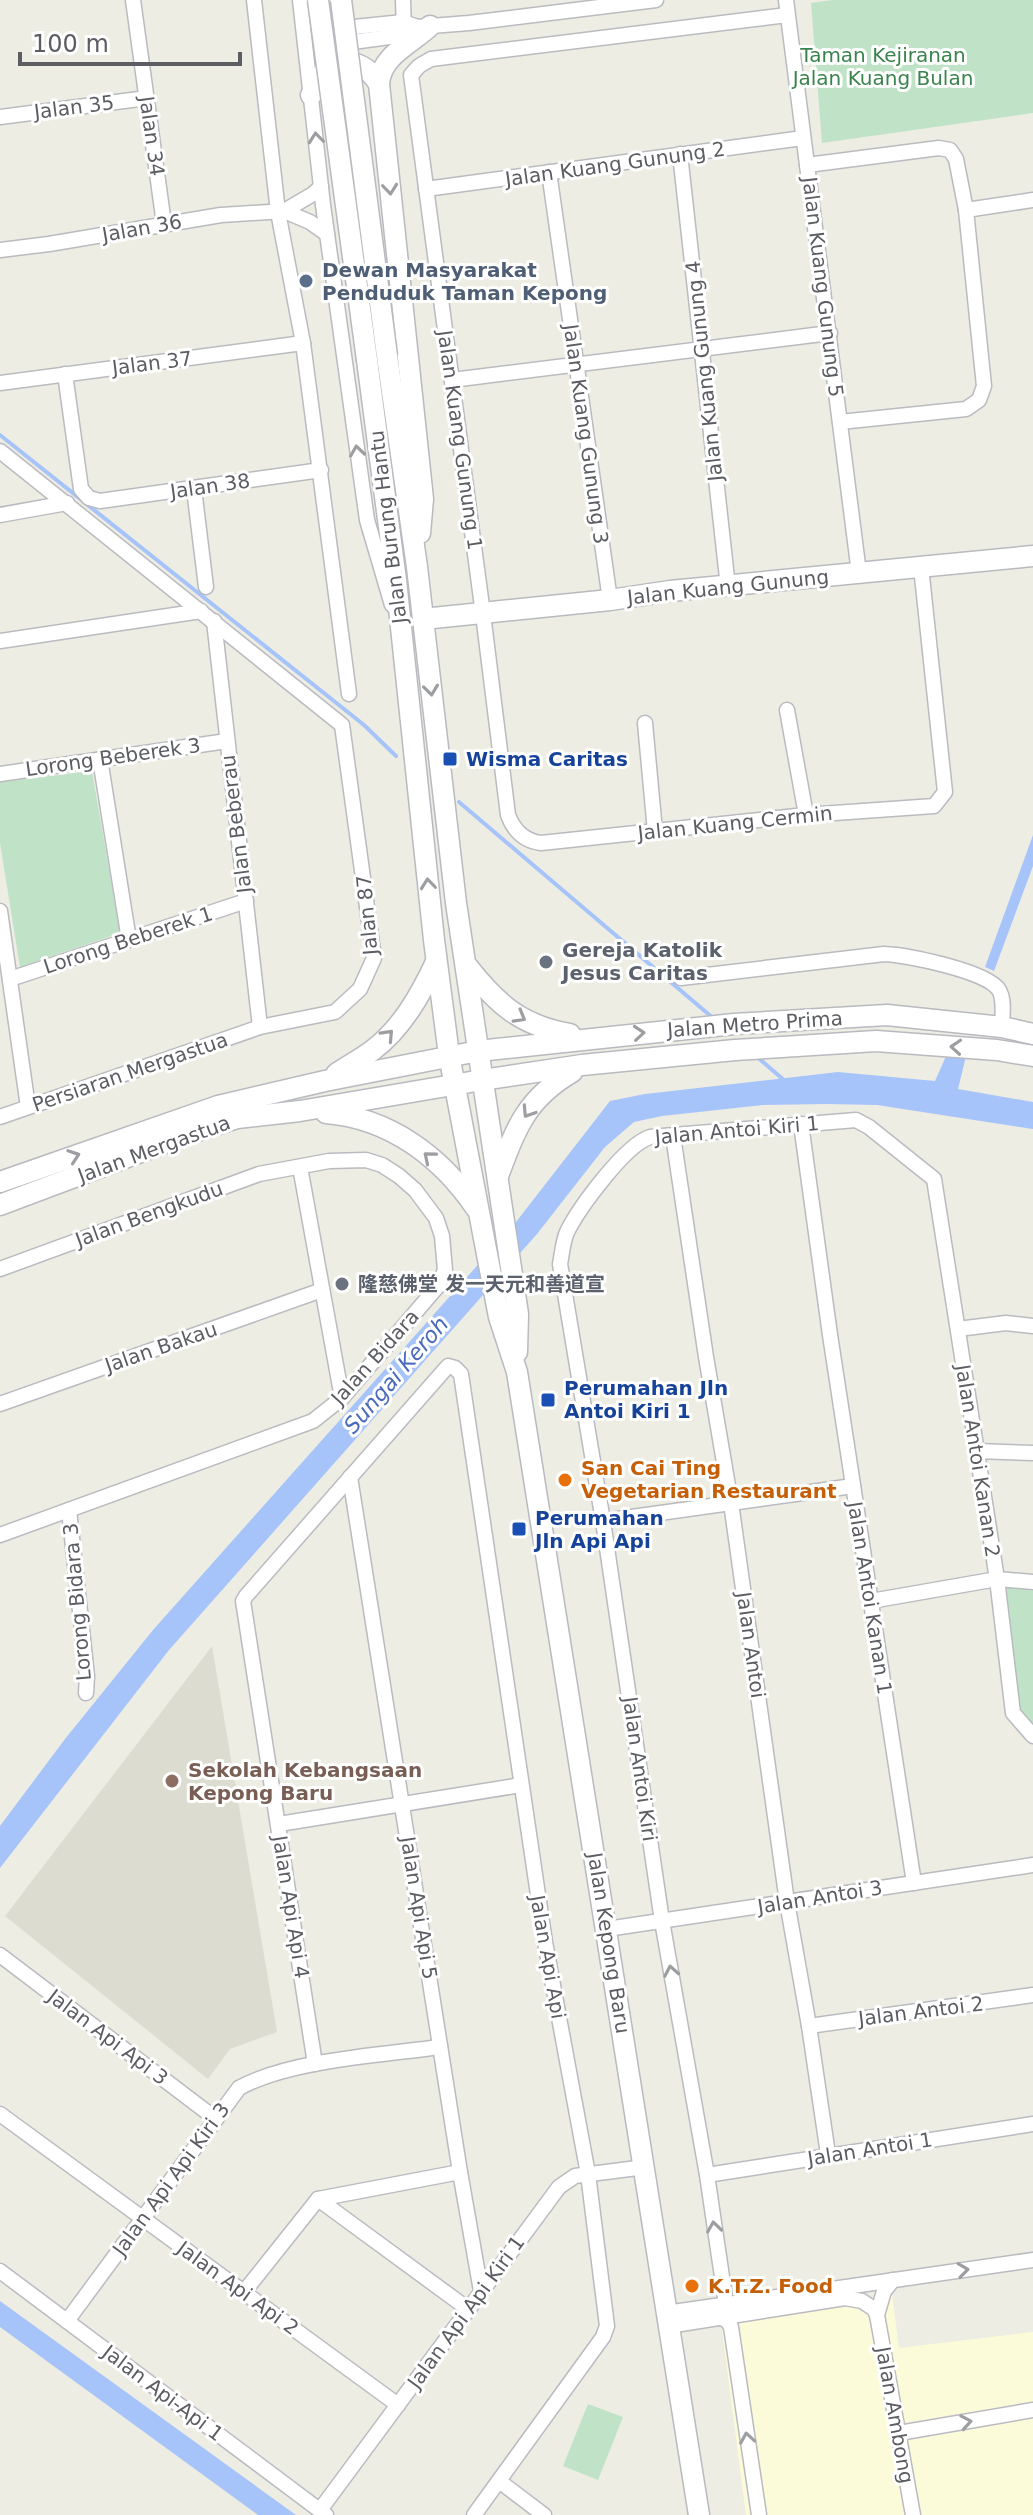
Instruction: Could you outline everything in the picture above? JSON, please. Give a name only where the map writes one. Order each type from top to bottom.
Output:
[{"type":"main road","name":"Jalan Burung Hantu","points":[[318,0],[377,358],[417,567],[464,963],[482,1080]]},
{"type":"main road","name":"Jalan Burung Hantu","points":[[341,0],[401,636],[436,962],[455,1084]]},
{"type":"main road","points":[[410,19],[380,73],[379,84],[423,499],[417,567]]},
{"type":"main road","points":[[311,95],[324,72],[351,62],[364,66],[379,84]]},
{"type":"main road","name":"Jalan Kuang Gunung","points":[[423,619],[670,591],[1033,556]]},
{"type":"main road","points":[[325,1081],[376,1048],[394,1029],[407,1015],[436,962]]},
{"type":"main road","points":[[464,963],[484,988],[523,1020],[540,1027],[594,1037]]},
{"type":"main road","name":"Jalan Metro Prima","points":[[449,1055],[734,1024],[887,1015],[1002,1027],[1033,1034]]},
{"type":"main road","name":"Jalan Metro Prima","points":[[455,1084],[582,1065],[876,1041],[997,1050],[1033,1056]]},
{"type":"main road","name":"Jalan Mergastua","points":[[0,1182],[218,1106],[449,1055]]},
{"type":"main road","points":[[498,1177],[516,1132],[535,1101],[550,1085],[582,1065]]},
{"type":"main road","name":"Jalan Kepong Baru","points":[[482,1080],[502,1208],[508,1315],[699,2515]]},
{"type":"main road","name":"Jalan Mergastua","points":[[0,1205],[237,1118],[300,1111],[455,1084]]},
{"type":"main road","name":"Jalan Kepong Baru","points":[[455,1084],[481,1219],[508,1315]]},
{"type":"main road","points":[[300,1111],[361,1118],[407,1140],[451,1175],[481,1219]]},
{"type":"street","name":"Jalan 34","points":[[133,0],[164,224]]},
{"type":"street","points":[[254,0],[281,212],[321,470],[349,694]]},
{"type":"street","points":[[300,0],[327,234],[367,520],[401,636]]},
{"type":"street","points":[[305,40],[410,19],[656,0]]},
{"type":"street","name":"Jalan Kuang Gunung 1","points":[[483,614],[411,75],[431,59],[786,8]]},
{"type":"street","name":"Jalan Kuang Gunung 5","points":[[786,8],[859,573]]},
{"type":"street","points":[[305,40],[410,19]]},
{"type":"street","name":"Jalan 35","points":[[0,117],[147,98]]},
{"type":"street","name":"Jalan Kuang Gunung 2","points":[[426,189],[803,138]]},
{"type":"street","points":[[807,165],[939,148],[950,150],[956,159],[966,210],[984,386],[979,400],[966,409],[840,422]]},
{"type":"street","name":"Jalan Kuang Gunung 4","points":[[680,154],[728,587]]},
{"type":"street","name":"Jalan Kuang Gunung 3","points":[[549,172],[610,600]]},
{"type":"street","name":"Jalan 36","points":[[281,212],[321,187]]},
{"type":"street","points":[[966,210],[1033,200]]},
{"type":"street","name":"Jalan 36","points":[[0,250],[221,215],[281,212],[310,222],[327,234]]},
{"type":"street","points":[[452,380],[830,333]]},
{"type":"street","name":"Jalan 37","points":[[0,383],[303,343]]},
{"type":"street","name":"Jalan 38","points":[[65,374],[81,489],[89,498],[100,501],[321,470]]},
{"type":"street","name":"Jalan 87","points":[[0,451],[342,725],[374,958],[360,989],[335,1012],[260,1027]]},
{"type":"street","points":[[194,489],[206,587]]},
{"type":"street","points":[[0,515],[67,503]]},
{"type":"street","name":"Jalan Kuang Cermin","points":[[483,614],[508,815],[512,825],[527,840],[541,843],[806,815],[934,806],[945,792],[921,567]]},
{"type":"street","points":[[0,641],[201,611]]},
{"type":"street","name":"Jalan Beberau","points":[[214,621],[260,1027]]},
{"type":"street","points":[[787,710],[806,815]]},
{"type":"street","points":[[645,723],[655,831]]},
{"type":"street","name":"Lorong Beberek 3","points":[[0,774],[227,741]]},
{"type":"street","points":[[100,759],[129,940]]},
{"type":"street","name":"Lorong Beberek 1","points":[[10,979],[246,901]]},
{"type":"street","points":[[0,911],[28,1107]]},
{"type":"street","points":[[681,978],[884,954],[906,955],[991,982],[999,990],[1002,1001],[1002,1027]]},
{"type":"street","name":"Persiaran Mergastua","points":[[0,1117],[260,1027]]},
{"type":"street","name":"Jalan Antoi Kiri 1","points":[[566,1234],[613,1167],[641,1140],[650,1137],[856,1120],[928,1171],[934,1179]]},
{"type":"street","name":"Jalan Antoi Kanan 1","points":[[801,1124],[914,1883]]},
{"type":"street","name":"Jalan Antoi","points":[[673,1136],[731,1503],[787,1902],[828,2154]]},
{"type":"street","name":"Jalan Bidara","points":[[0,1535],[313,1421],[342,1398],[438,1286],[445,1270],[442,1236],[436,1218],[415,1190],[382,1165],[366,1160],[329,1161],[300,1167]]},
{"type":"street","points":[[300,1167],[342,1398]]},
{"type":"street","name":"Jalan Bengkudu","points":[[0,1269],[259,1174],[300,1167]]},
{"type":"street","name":"Jalan Antoi Kanan 2","points":[[934,1179],[997,1579],[1013,1713],[1033,1736]]},
{"type":"street","name":"Jalan Antoi Kiri","points":[[566,1234],[560,1264],[603,1521],[662,1921],[707,2175],[723,2311],[731,2327],[759,2515]]},
{"type":"street","name":"Jalan Bakau","points":[[0,1404],[322,1290]]},
{"type":"street","points":[[958,1329],[1006,1323],[1033,1326]]},
{"type":"street","name":"Jalan Api Api","points":[[350,1477],[448,1366],[461,1374],[545,1942],[588,2174],[607,2326],[603,2337],[474,2515]]},
{"type":"street","points":[[977,1451],[1033,1453]]},
{"type":"street","name":"Jalan Api Api 4","points":[[315,2064],[244,1607],[246,1596],[350,1477]]},
{"type":"street","name":"Jalan Api Api 5","points":[[350,1477],[481,2291]]},
{"type":"street","points":[[603,1521],[853,1486]]},
{"type":"street","name":"Lorong Bidara 3","points":[[69,1510],[87,1676],[86,1693]]},
{"type":"street","points":[[871,1601],[997,1579],[1033,1582]]},
{"type":"street","points":[[279,1824],[521,1785]]},
{"type":"street","name":"Jalan Antoi 3","points":[[607,1929],[1033,1865]]},
{"type":"street","name":"Jalan Api Api 3","points":[[0,1955],[216,2119]]},
{"type":"street","name":"Jalan Antoi 2","points":[[809,2026],[1033,1995]]},
{"type":"street","name":"Jalan Api Api Kiri 3","points":[[67,2321],[239,2088],[256,2078],[315,2064],[440,2047]]},
{"type":"street","name":"Jalan Api Api 2","points":[[0,2114],[398,2405]]},
{"type":"street","name":"Jalan Antoi 1","points":[[707,2175],[1033,2124]]},
{"type":"street","name":"Jalan Api Api Kiri 1","points":[[323,2513],[398,2405],[559,2187],[575,2176],[645,2167]]},
{"type":"street","points":[[244,2292],[318,2199],[460,2172]]},
{"type":"street","points":[[318,2199],[468,2309]]},
{"type":"street","points":[[667,2320],[893,2280],[1033,2260]]},
{"type":"street","name":"Jalan Api-Api 1","points":[[0,2271],[323,2513]]},
{"type":"street","points":[[877,2315],[884,2291],[893,2280]]},
{"type":"street","points":[[723,2311],[845,2298],[862,2301],[877,2315]]},
{"type":"street","name":"Jalan Ambong","points":[[877,2315],[913,2515]]},
{"type":"street","points":[[899,2433],[1033,2410]]},
{"type":"street","points":[[499,2481],[544,2515]]},
{"type":"shaded area","name":"Sekolah Kebangsaan Kepong Baru","points":[[212,1646],[277,2032],[230,2049],[208,2079],[5,1916]]},
{"type":"shaded area","points":[[892,2294],[899,2348],[1033,2332],[1033,2515],[746,2515],[721,2322]]},
{"type":"green space","name":"Taman Kejiranan Jalan Kuang Bulan","points":[[833,0],[1033,0],[1033,113],[822,143],[811,3]]},
{"type":"green space","points":[[92,771],[120,933],[20,967],[0,843],[0,782]]},
{"type":"green space","points":[[997,1579],[1033,1582],[1033,1736],[1013,1713]]},
{"type":"green space","points":[[588,2404],[623,2417],[598,2480],[563,2466]]},
{"type":"water","points":[[1033,835],[1033,866],[994,971],[985,967]]},
{"type":"water","name":"Sungai Keroh","points":[[947,1054],[966,1056],[958,1089],[1033,1102],[1033,1129],[877,1105],[826,1104],[763,1105],[634,1122],[605,1147],[537,1234],[169,1650],[0,1868],[0,1826],[65,1739],[153,1630],[516,1222],[610,1101],[645,1094],[838,1072],[935,1081]]},
{"type":"water","points":[[0,2301],[296,2515],[258,2515],[0,2327]]},
{"type":"waterway","points":[[0,435],[364,725],[396,756]]},
{"type":"waterway","points":[[459,802],[713,1018]]},
{"type":"waterway","points":[[756,1056],[785,1081]]},
{"type":"place","name":"Dewan Masyarakat Penduduk Taman Kepong","points":[[306,281]]},
{"type":"place","name":"Wisma Caritas","points":[[450,759]]},
{"type":"place","name":"Gereja Katolik Jesus Caritas","points":[[546,962]]},
{"type":"place","name":"隆慈佛堂 发一天元和善道宣","points":[[342,1284]]},
{"type":"place","name":"Perumahan Jln Antoi Kiri 1","points":[[548,1400]]},
{"type":"place","name":"San Cai Ting Vegetarian Restaurant","points":[[565,1480]]},
{"type":"place","name":"Perumahan Jln Api Api","points":[[519,1529]]},
{"type":"place","name":"Sekolah Kebangsaan Kepong Baru","points":[[172,1781]]},
{"type":"place","name":"K.T.Z. Food","points":[[692,2286]]}]
